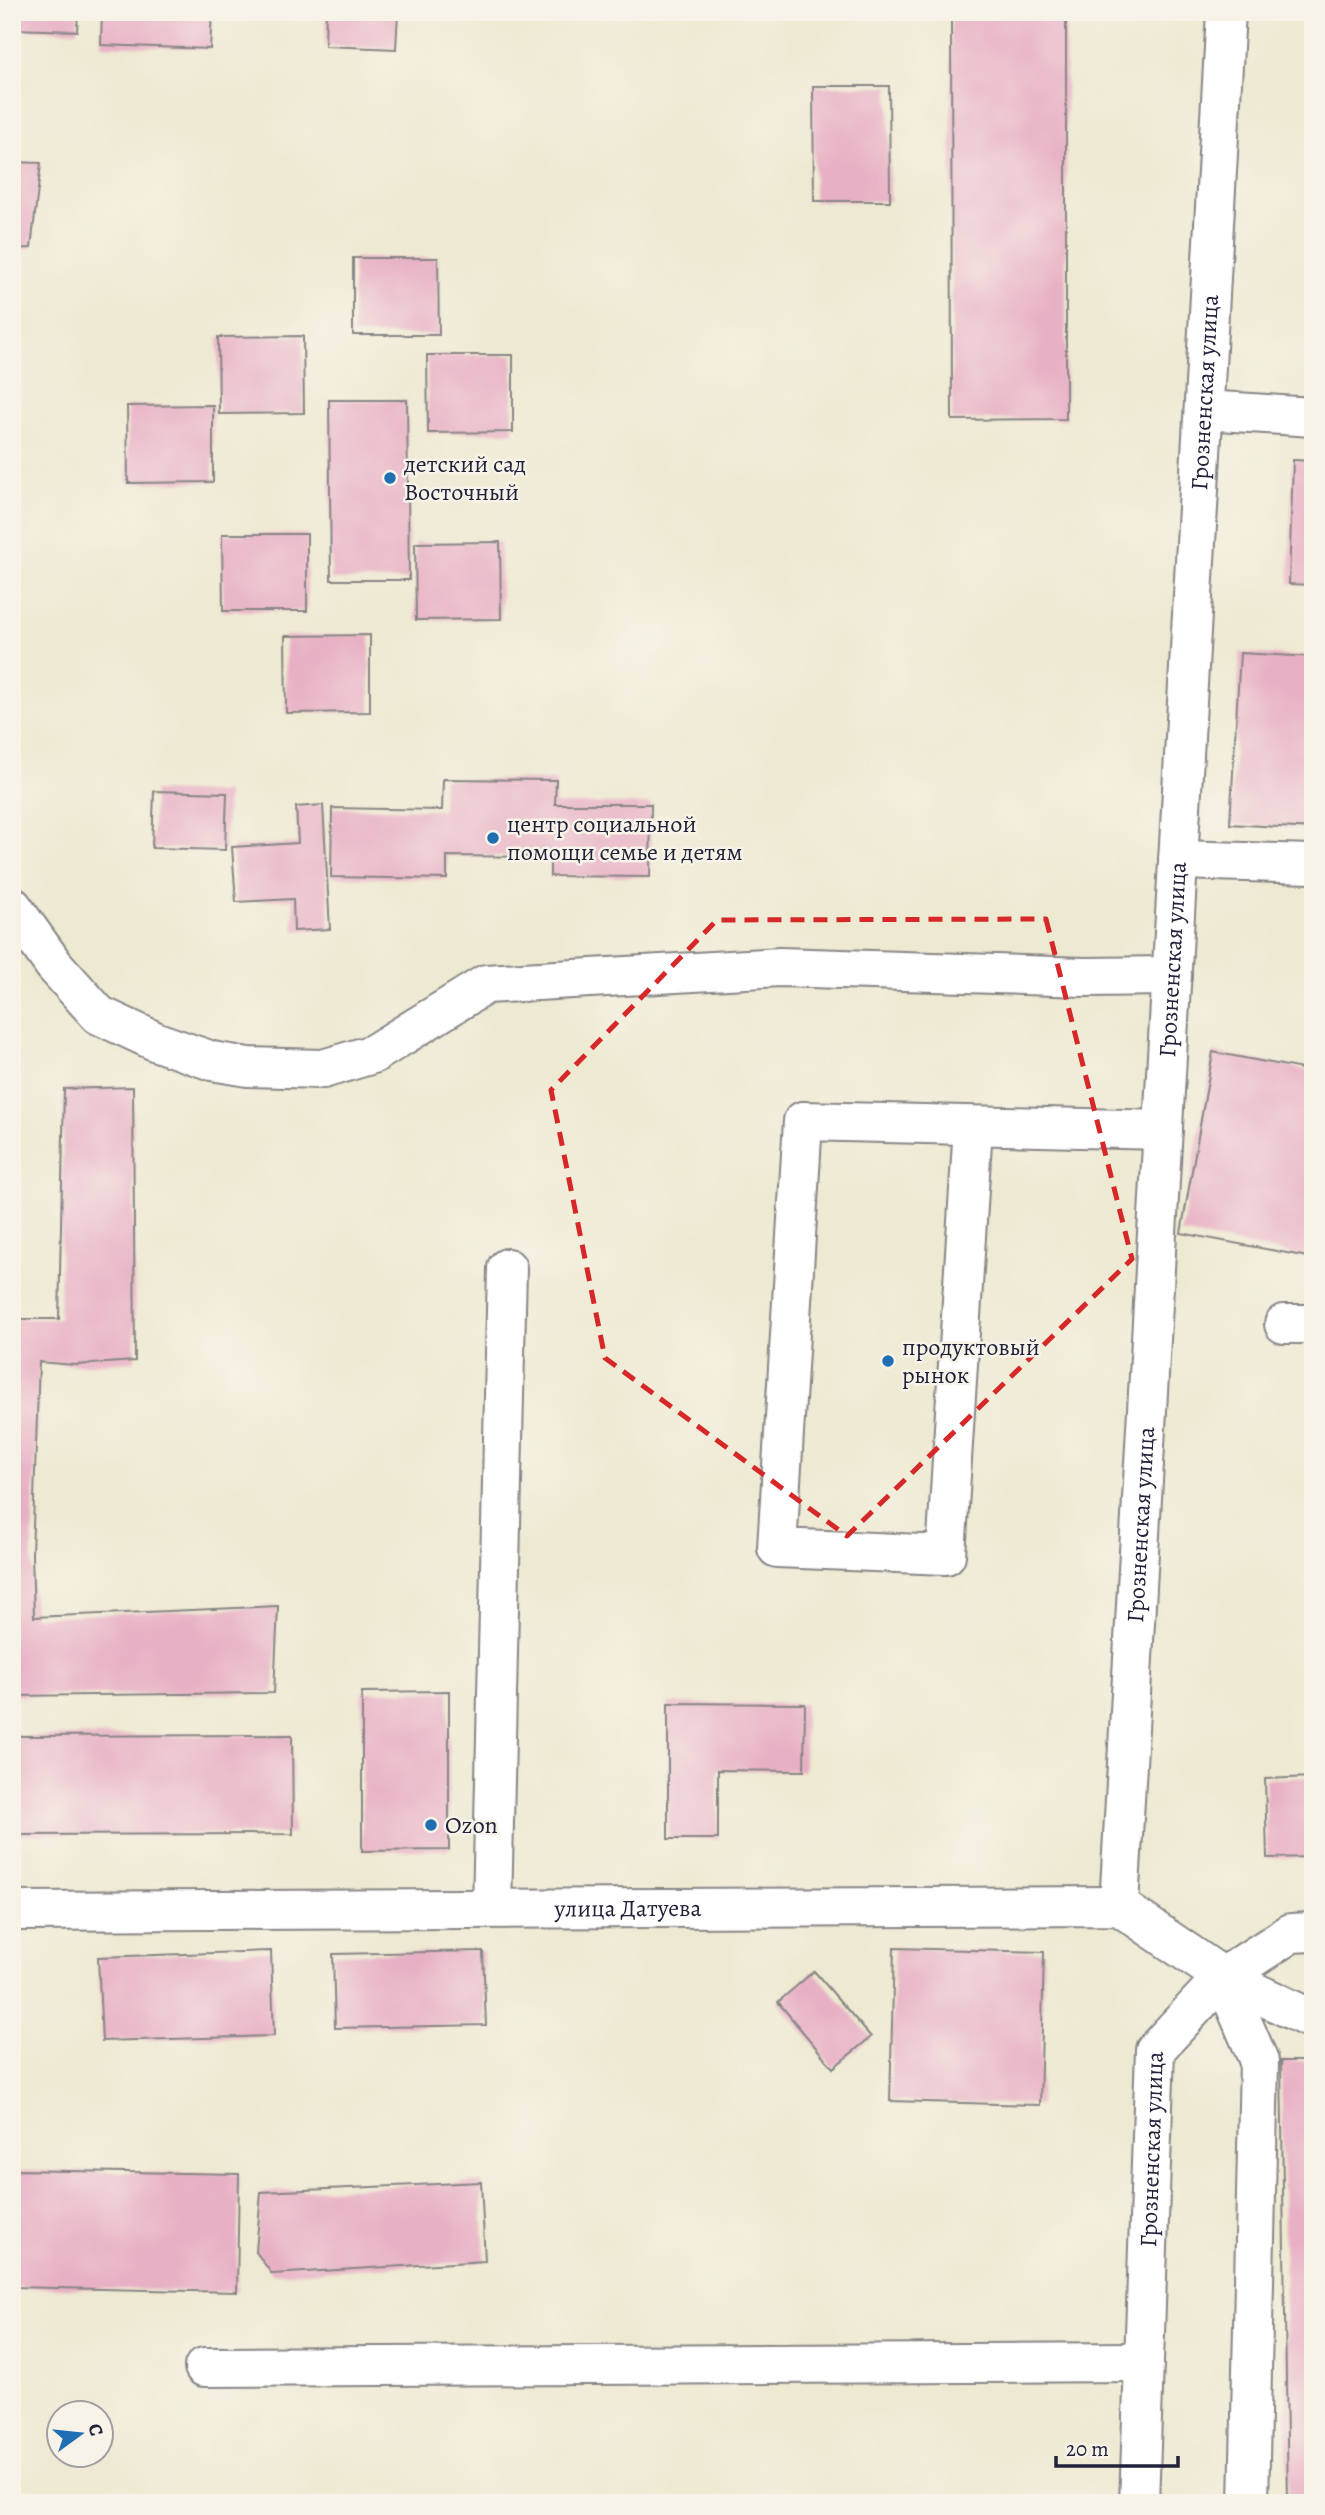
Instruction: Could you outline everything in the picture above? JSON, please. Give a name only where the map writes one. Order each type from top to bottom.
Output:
[{"type":"street","name":"Грозненская улица","points":[[1119,1906],[1226,12]]},
{"type":"street","points":[[1204,411],[1313,417]]},
{"type":"street","points":[[1178,860],[1313,864]]},
{"type":"street","points":[[12,906],[54,965],[99,1015],[158,1042],[212,1061],[248,1067],[323,1069],[373,1054],[486,984],[780,967],[1084,977],[1172,976]]},
{"type":"street","points":[[973,1126],[946,1555],[776,1548],[803,1121],[1163,1130]]},
{"type":"street","points":[[492,1909],[507,1268]]},
{"type":"street","points":[[1119,1906],[1223,1978],[1307,2017],[1313,2017]]},
{"type":"street","name":"улица Датуева","points":[[12,1911],[1119,1906]]},
{"type":"street","points":[[1223,1978],[1291,1933],[1313,1933]]},
{"type":"street","name":"Грозненская улица","points":[[1139,2503],[1155,2050],[1223,1978]]},
{"type":"street","points":[[1223,1978],[1259,2061],[1249,2503]]},
{"type":"street","points":[[204,2367],[1144,2362]]},
{"type":"highlighted area","points":[[1046,919],[1132,1259],[847,1536],[605,1358],[551,1090],[717,920]]},
{"type":"building","points":[[12,12],[78,12],[77,31],[12,29]]},
{"type":"building","points":[[102,12],[212,12],[210,49],[101,45]]},
{"type":"building","points":[[326,12],[398,12],[396,49],[325,46]]},
{"type":"building","points":[[951,12],[1066,12],[1066,419],[952,420]]},
{"type":"building","points":[[813,86],[889,86],[890,201],[814,201]]},
{"type":"building","points":[[12,162],[41,163],[31,248],[12,249]]},
{"type":"building","points":[[353,258],[438,258],[439,335],[353,335]]},
{"type":"building","points":[[303,336],[304,413],[219,414],[218,337]]},
{"type":"building","points":[[427,355],[513,355],[513,432],[428,433]]},
{"type":"building","points":[[329,400],[407,400],[409,580],[331,580]]},
{"type":"building","points":[[213,405],[213,482],[128,483],[127,406]]},
{"type":"building","points":[[1293,460],[1313,461],[1313,585],[1289,584]]},
{"type":"building","points":[[222,534],[307,534],[307,611],[223,611]]},
{"type":"building","points":[[500,542],[501,619],[416,620],[415,543]]},
{"type":"building","points":[[370,635],[370,712],[286,713],[285,636]]},
{"type":"building","points":[[1240,653],[1313,657],[1313,829],[1230,824]]},
{"type":"building","points":[[443,779],[556,780],[555,804],[651,804],[650,877],[550,876],[550,857],[447,856],[447,879],[331,877],[332,808],[442,810]]},
{"type":"building","points":[[154,791],[227,793],[225,850],[152,848]]},
{"type":"building","points":[[323,805],[330,929],[294,931],[293,899],[236,902],[232,847],[298,843],[296,807]]},
{"type":"building","points":[[1213,1052],[1313,1071],[1313,1258],[1181,1233]]},
{"type":"building","points":[[12,1055],[18,1055],[16,1129],[12,1129]]},
{"type":"building","points":[[133,1087],[135,1361],[75,1365],[39,1362],[32,1554],[34,1617],[278,1606],[274,1693],[12,1696],[12,1319],[59,1319],[64,1089]]},
{"type":"building","points":[[449,1691],[449,1850],[362,1851],[362,1692]]},
{"type":"building","points":[[668,1703],[805,1704],[804,1771],[718,1770],[718,1839],[668,1839]]},
{"type":"building","points":[[292,1735],[293,1834],[12,1835],[12,1736]]},
{"type":"building","points":[[1313,1777],[1313,1857],[1267,1858],[1265,1779]]},
{"type":"building","points":[[894,1948],[1044,1952],[1040,2105],[890,2101]]},
{"type":"building","points":[[271,1951],[274,2036],[102,2041],[98,1957]]},
{"type":"building","points":[[483,1951],[486,2025],[335,2028],[333,1954]]},
{"type":"building","points":[[814,1971],[871,2037],[833,2068],[778,2002]]},
{"type":"building","points":[[1281,2061],[1313,2061],[1313,2503],[1288,2503]]},
{"type":"building","points":[[12,2170],[239,2174],[237,2292],[12,2287]]},
{"type":"building","points":[[481,2182],[485,2261],[272,2274],[256,2252],[261,2192]]},
{"type":"place","name":"детский сад Восточный","points":[[390,478]]},
{"type":"place","name":"центр социальной помощи семье и детям","points":[[493,838]]},
{"type":"place","name":"продуктовый рынок","points":[[888,1361]]},
{"type":"place","name":"Ozon","points":[[431,1825]]}]
